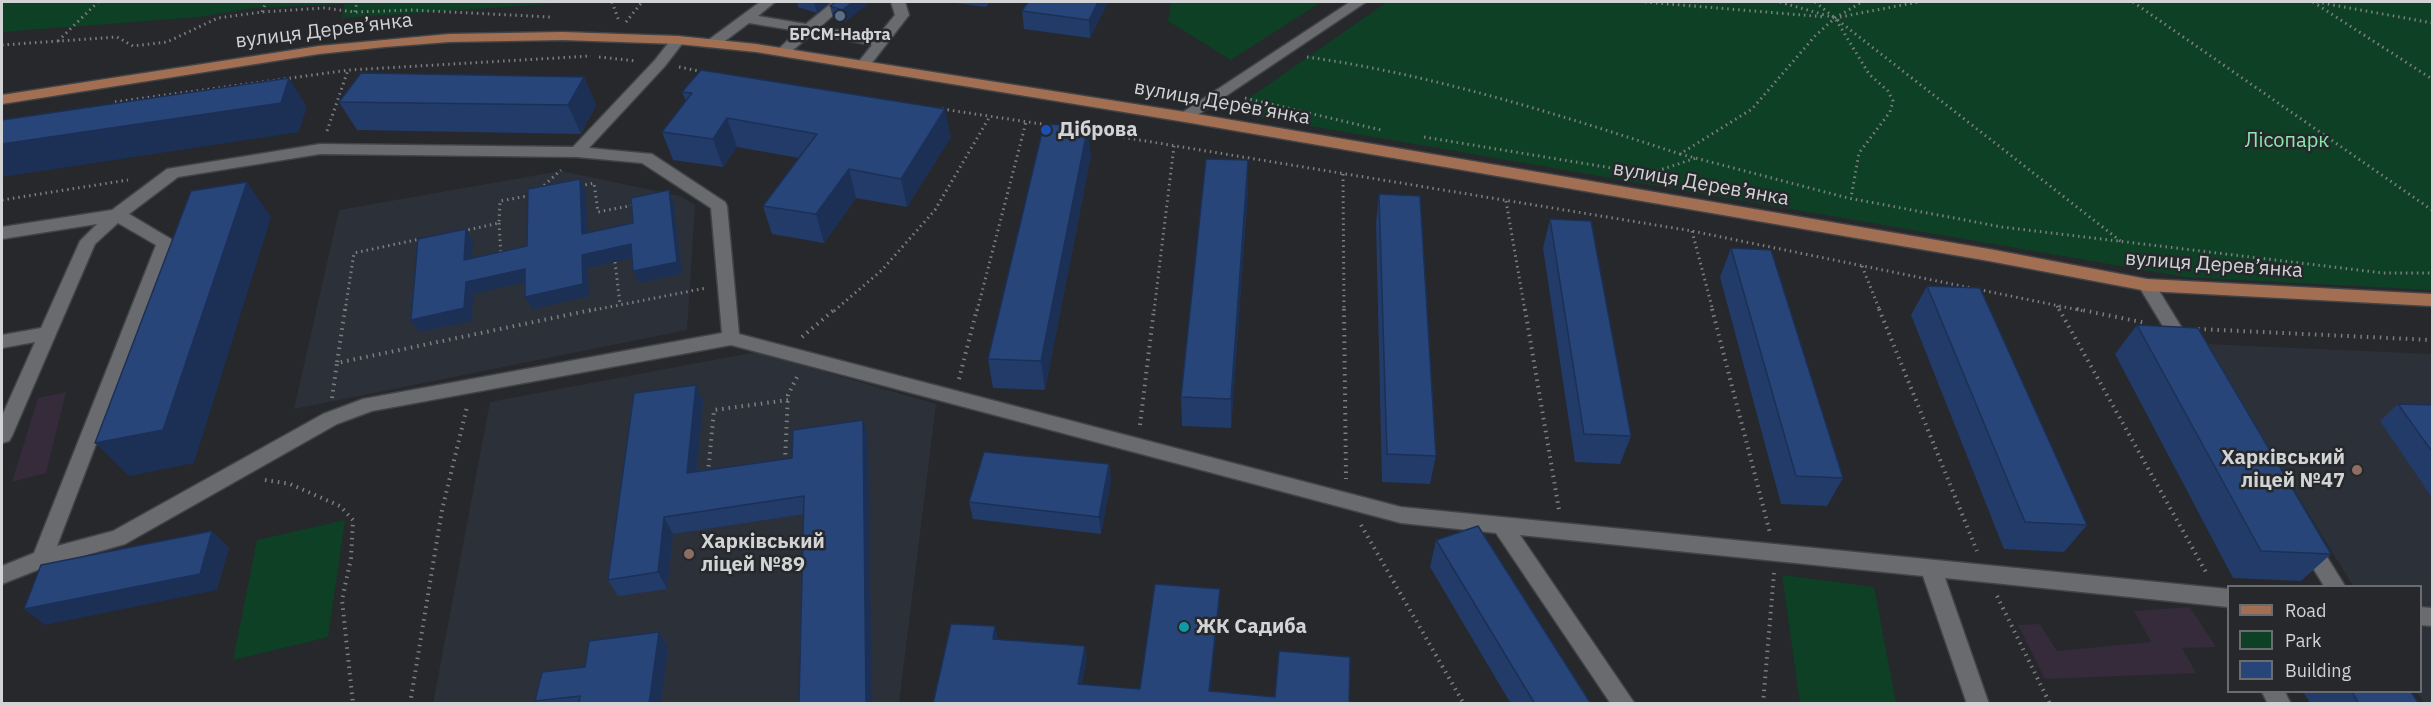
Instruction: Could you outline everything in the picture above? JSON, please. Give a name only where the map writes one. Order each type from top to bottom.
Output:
[{"type":"main road","name":"вулиця Дерев’янка","points":[[2,100],[319,50],[385,43],[449,38],[563,36],[678,40],[782,52],[1185,117],[1989,255],[2147,285],[2433,300]]},
{"type":"lane","points":[[712,44],[768,2]]},
{"type":"lane","points":[[782,52],[841,2]]},
{"type":"lane","points":[[863,65],[902,15],[898,2]]},
{"type":"lane","points":[[1185,117],[1359,2]]},
{"type":"lane","points":[[747,18],[881,42]]},
{"type":"lane","points":[[577,152],[660,63],[678,40]]},
{"type":"lane","points":[[2,436],[88,242],[117,215],[173,172],[320,149],[577,152],[646,158],[719,206],[724,285],[731,338]]},
{"type":"lane","points":[[2,232],[117,215],[165,243],[42,559]]},
{"type":"lane","points":[[2147,285],[2192,358]]},
{"type":"lane","points":[[2,341],[47,333]]},
{"type":"lane","points":[[2,575],[42,559],[118,538],[330,419],[370,404],[731,338],[1401,515],[1986,573],[2226,602]]},
{"type":"lane","points":[[1502,525],[1624,704]]},
{"type":"lane","points":[[2298,527],[2334,585]]},
{"type":"lane","points":[[1931,568],[1978,704]]},
{"type":"path","points":[[57,41],[98,2]]},
{"type":"path","points":[[262,12],[266,2]]},
{"type":"path","points":[[355,12],[357,2]]},
{"type":"path","points":[[612,2],[622,27],[642,2]]},
{"type":"path","points":[[1644,2],[1835,18],[1918,2]]},
{"type":"path","points":[[1780,2],[1835,18],[1869,74],[1888,92],[1893,101],[1890,112],[1859,153],[1851,198]]},
{"type":"path","points":[[1815,2],[2124,243]]},
{"type":"path","points":[[1680,154],[1752,109],[1815,36],[1835,18],[1862,2]]},
{"type":"path","points":[[2133,2],[2433,210]]},
{"type":"path","points":[[2315,2],[2433,23]]},
{"type":"path","points":[[2315,2],[2433,78]]},
{"type":"path","points":[[2,45],[117,38],[133,46],[167,42],[218,18],[262,12],[324,9],[355,12],[411,10],[559,17]]},
{"type":"path","points":[[1282,53],[1371,67],[1493,94],[1680,154],[1851,198],[2002,227],[2383,273],[2433,273]]},
{"type":"path","points":[[106,103],[348,70],[595,56],[660,63],[707,73]]},
{"type":"path","points":[[320,149],[348,70]]},
{"type":"path","points":[[1222,93],[1386,131]]},
{"type":"path","points":[[931,107],[1049,125]]},
{"type":"path","points":[[783,352],[882,270],[935,210],[990,116]]},
{"type":"path","points":[[954,397],[1026,122]]},
{"type":"path","points":[[1083,131],[1692,231],[2174,328],[2433,340]]},
{"type":"path","points":[[1419,136],[1648,174],[1696,158]]},
{"type":"path","points":[[1138,445],[1174,146]]},
{"type":"path","points":[[532,195],[561,171],[577,152]]},
{"type":"path","points":[[2,200],[173,172]]},
{"type":"path","points":[[1343,174],[1347,500],[1464,704]]},
{"type":"path","points":[[573,188],[594,183],[598,212],[645,203]]},
{"type":"path","points":[[501,266],[500,201],[542,193]]},
{"type":"path","points":[[1506,201],[1562,531]]},
{"type":"path","points":[[455,232],[500,223]]},
{"type":"path","points":[[1692,231],[1775,552],[1763,704]]},
{"type":"path","points":[[330,419],[354,253],[421,239]]},
{"type":"path","points":[[615,262],[620,303]]},
{"type":"path","points":[[1862,265],[1986,573],[2050,704]]},
{"type":"path","points":[[337,363],[620,303],[724,285]]},
{"type":"path","points":[[2057,305],[2226,602]]},
{"type":"path","points":[[774,465],[785,464],[788,395],[807,358]]},
{"type":"path","points":[[410,704],[442,510],[471,387]]},
{"type":"path","points":[[719,473],[708,475],[714,410],[788,400]]},
{"type":"path","points":[[226,477],[290,484],[340,506],[353,520],[351,558],[342,600],[353,704]]},
{"type":"shaded area","points":[[561,171],[680,196],[695,205],[687,330],[294,409],[339,210]]},
{"type":"shaded area","name":"Харківський ліцей №47","points":[[2205,344],[2432,354],[2432,703],[2424,703],[2418,693],[2422,693],[2422,585],[2352,585]]},
{"type":"shaded area","name":"Харківський ліцей №89","points":[[756,352],[936,404],[899,703],[433,704],[490,402]]},
{"type":"shaded area","points":[[66,392],[46,473],[12,482],[38,398]]},
{"type":"shaded area","points":[[2190,607],[2216,647],[2182,648],[2196,673],[2045,679],[2018,625],[2040,624],[2057,651],[2151,642],[2134,611]]},
{"type":"green space","points":[[2,2],[577,2],[342,18],[344,4],[253,8],[199,17],[2,32]]},
{"type":"green space","points":[[1171,2],[1321,2],[1231,60],[1168,21]]},
{"type":"green space","name":"Лісопарк","points":[[1387,2],[2432,2],[2432,290],[2184,277],[1229,112]]},
{"type":"green space","points":[[345,520],[328,637],[233,660],[257,540]]},
{"type":"green space","points":[[1782,575],[1874,587],[1896,703],[1800,703]]},
{"type":"building","points":[[835,2],[853,2],[842,10],[830,6]]},
{"type":"building","points":[[1028,2],[1098,2],[1089,20],[1022,11]]},
{"type":"building","points":[[701,70],[945,109],[901,179],[849,169],[816,214],[763,206],[817,134],[727,118],[713,139],[662,132],[692,93],[682,92]]},
{"type":"building","points":[[361,73],[584,77],[568,105],[339,102]]},
{"type":"building","points":[[289,78],[281,103],[2,144],[2,120]]},
{"type":"building","points":[[1044,124],[1088,126],[1041,361],[988,359]]},
{"type":"building","points":[[1206,159],[1248,160],[1231,399],[1181,397]]},
{"type":"building","points":[[580,179],[582,234],[633,223],[631,198],[669,190],[677,262],[633,271],[631,244],[582,255],[583,284],[525,297],[525,269],[466,282],[464,308],[411,320],[418,239],[466,229],[464,260],[527,246],[528,189]]},
{"type":"building","points":[[247,182],[163,430],[95,443],[191,191]]},
{"type":"building","points":[[1379,194],[1420,196],[1436,456],[1387,454]]},
{"type":"building","points":[[1550,219],[1591,221],[1631,436],[1584,434]]},
{"type":"building","points":[[1731,248],[1771,250],[1843,478],[1796,476]]},
{"type":"building","points":[[1927,286],[1980,288],[2087,525],[2025,522]]},
{"type":"building","points":[[2137,325],[2198,328],[2331,554],[2261,551]]},
{"type":"building","points":[[696,385],[687,473],[792,458],[793,430],[863,420],[866,704],[799,704],[804,496],[664,517],[658,572],[608,580],[634,393]]},
{"type":"building","points":[[2398,404],[2433,405],[2433,453]]},
{"type":"building","points":[[984,452],[1109,464],[1099,517],[969,502]]},
{"type":"building","points":[[1478,526],[1591,704],[1535,704],[1436,540]]},
{"type":"building","points":[[212,531],[200,574],[24,609],[41,565]]},
{"type":"building","points":[[1155,584],[1220,589],[1209,691],[1275,697],[1279,651],[1350,657],[1349,704],[933,704],[951,624],[995,626],[993,639],[1085,646],[1078,684],[1140,689]]},
{"type":"building","points":[[659,632],[649,704],[579,704],[580,696],[535,701],[542,672],[585,667],[589,641]]},
{"type":"building","points":[[2353,693],[2412,693],[2419,704],[2359,704]]},
{"type":"place","name":"БРСМ-Нафта","points":[[840,16]]},
{"type":"place","name":"Діброва","points":[[1046,130]]},
{"type":"place","name":"Харківський ліцей №47","points":[[2357,470]]},
{"type":"place","name":"Харківський ліцей №89","points":[[689,554]]},
{"type":"place","name":"ЖК Садиба","points":[[1184,627]]}]
